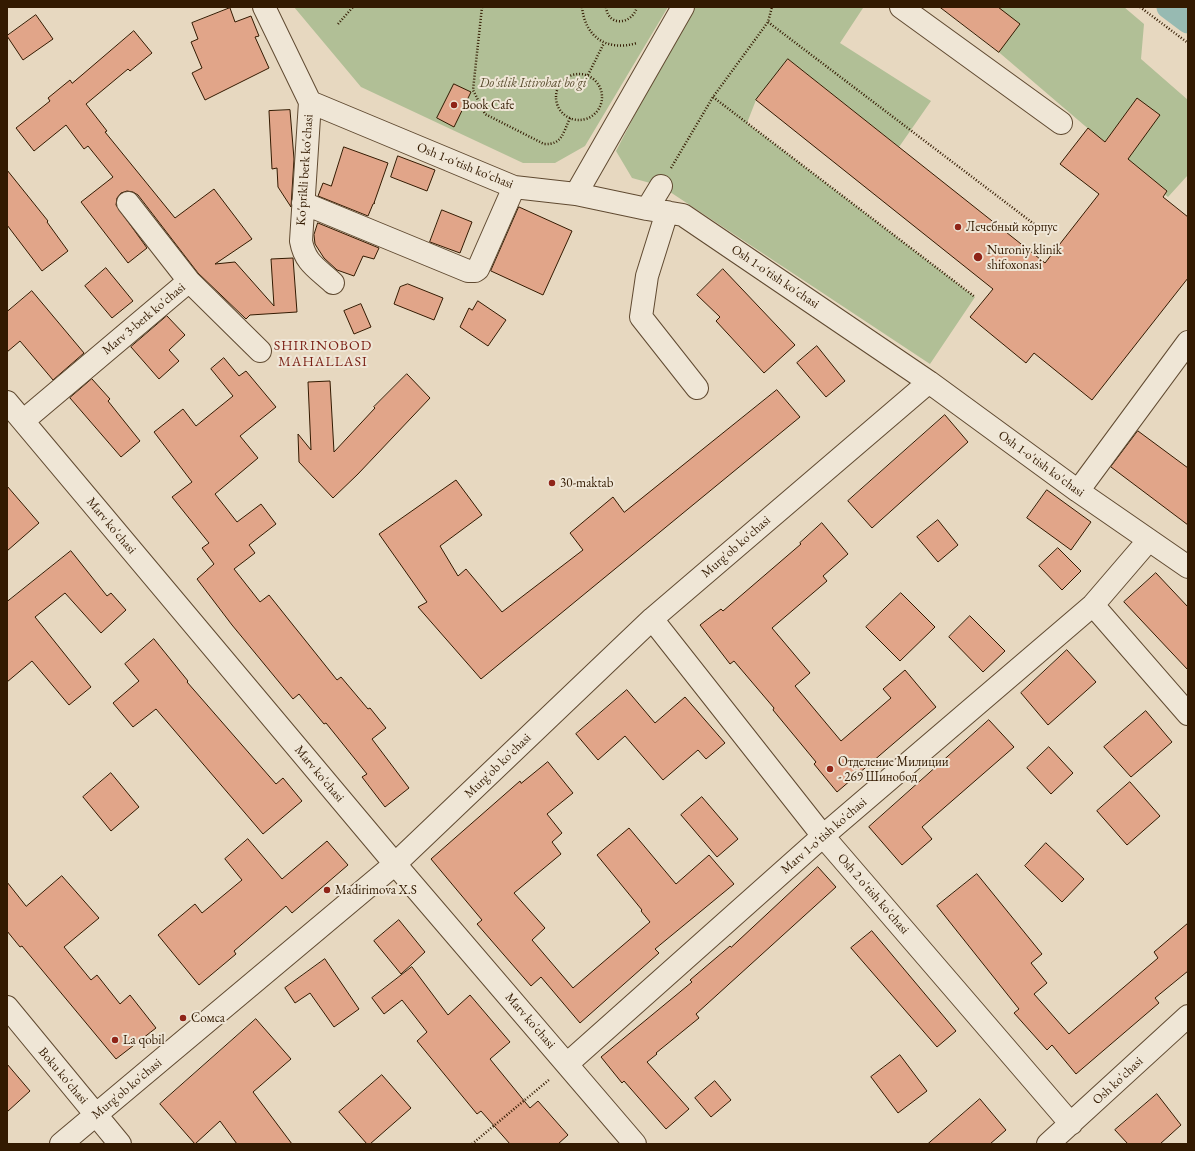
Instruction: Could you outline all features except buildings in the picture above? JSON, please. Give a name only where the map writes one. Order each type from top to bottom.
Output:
[{"type":"street","name":"Ko'prikli berk ko'chasi","points":[[264,7],[310,102],[301,241],[303,253],[307,260],[333,283]]},
{"type":"street","points":[[576,194],[682,7]]},
{"type":"street","points":[[901,7],[1062,123]]},
{"type":"street","name":"Osh 1-o'tish ko'chasi","points":[[310,102],[514,186],[576,194],[683,215],[929,382],[1078,491],[1148,541],[1188,567]]},
{"type":"street","points":[[303,203],[468,271],[475,271],[478,269],[514,186]]},
{"type":"street","points":[[661,186],[640,317],[697,388]]},
{"type":"street","points":[[128,203],[189,281]]},
{"type":"street","name":"Marv 3-berk ko'chasi","points":[[23,421],[189,281],[260,352]]},
{"type":"street","points":[[1078,491],[1188,342]]},
{"type":"street","name":"Murg'ob ko'chasi","points":[[61,1144],[395,864],[652,619],[929,382]]},
{"type":"street","name":"Marv ko'chasi","points":[[7,402],[395,864],[635,1144]]},
{"type":"street","name":"Marv 1-o'tish ko'chasi","points":[[567,1064],[823,836],[1093,605],[1148,541]]},
{"type":"street","points":[[1093,605],[1188,714]]},
{"type":"street","name":"Osh 2 o'tish ko'chasi","points":[[652,619],[823,836],[1071,1124]]},
{"type":"street","name":"Boku ko'chasi","points":[[7,1008],[120,1144]]},
{"type":"street","name":"Osh ko'chasi","points":[[1048,1144],[1188,1016]]},
{"type":"path","points":[[338,24],[353,7]]},
{"type":"path","points":[[482,7],[473,90],[486,114],[544,144],[553,144],[559,141],[570,118]]},
{"type":"path","points":[[582,7],[583,18],[588,28],[604,43],[615,46],[626,46],[641,40]]},
{"type":"path","points":[[606,7],[610,18],[623,22],[630,19],[634,14],[636,7]]},
{"type":"path","points":[[661,186],[713,97],[768,22],[772,7]]},
{"type":"path","points":[[1140,7],[1188,43]]},
{"type":"path","points":[[768,22],[1042,230]]},
{"type":"path","points":[[588,75],[604,43]]},
{"type":"path","points":[[579,73],[588,75],[596,80],[601,87],[603,96],[601,105],[596,113],[588,118],[579,120],[570,118],[563,113],[558,105],[556,97],[558,88],[563,80],[570,75],[579,73]]},
{"type":"path","points":[[713,97],[975,297]]},
{"type":"path","points":[[472,1144],[567,1064]]},
{"type":"green space","name":"Do'stlik Istirohat bo'gi","points":[[294,7],[668,7],[585,146],[555,163],[523,163],[361,87]]},
{"type":"green space","points":[[694,7],[861,7],[863,8],[840,43],[931,101],[899,147],[788,59],[756,100],[747,123],[975,297],[930,364],[661,186],[632,178],[616,151],[678,32]]},
{"type":"green space","points":[[946,7],[1124,7],[1144,24],[1141,59],[1188,100],[1188,175],[1168,197]]},
{"type":"waterway","points":[[1168,7],[1188,22]]},
{"type":"place","name":"Book Cafe","points":[[454,105]]},
{"type":"place","name":"Лечебный корпус","points":[[958,227]]},
{"type":"place","name":"Nuroniy klinik shifoxonasi","points":[[978,257]]},
{"type":"place","name":"30-maktab","points":[[552,483]]},
{"type":"place","name":"Отделение Милиции - 269 Шинобод","points":[[830,769]]},
{"type":"place","name":"Madirimova X.S","points":[[327,890]]},
{"type":"place","name":"Сомса","points":[[183,1018]]},
{"type":"place","name":"La qobil","points":[[115,1040]]},
{"type":"district","name":"SHIRINOBOD MAHALLASI","points":[[323,354]]}]
